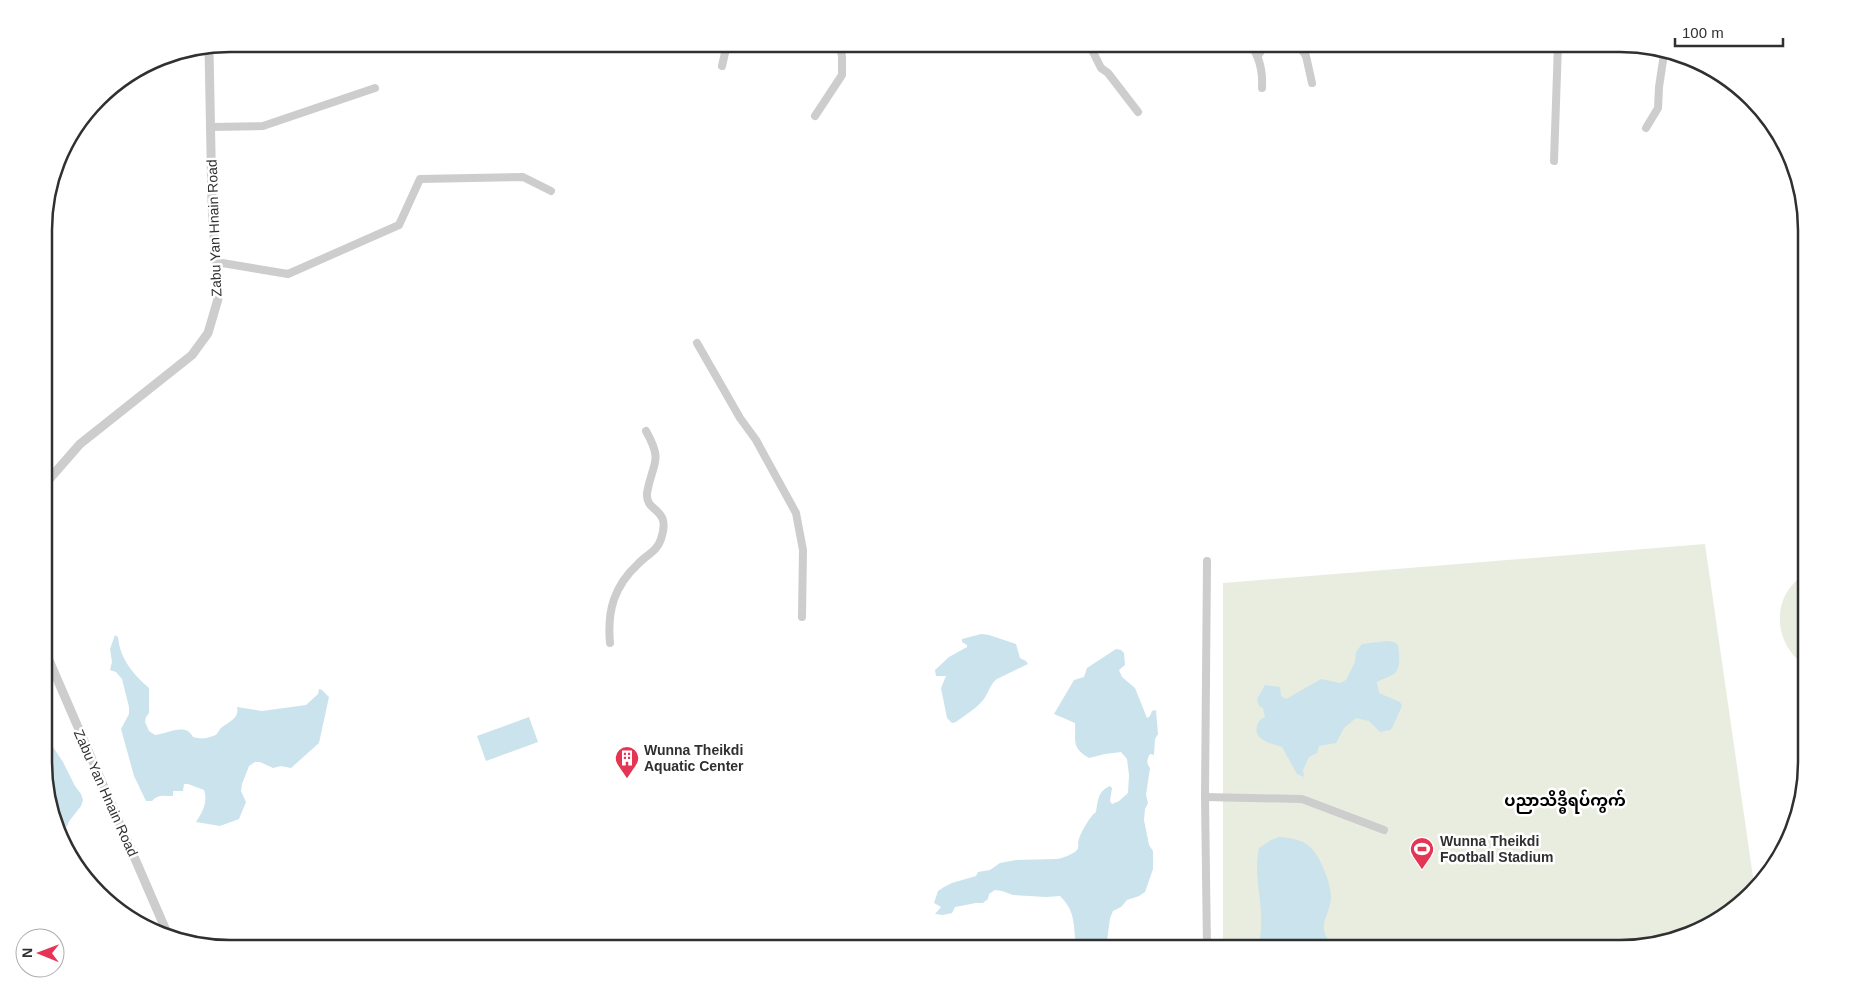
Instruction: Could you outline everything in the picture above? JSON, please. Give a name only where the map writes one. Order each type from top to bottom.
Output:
[{"type":"street","points":[[722,66],[725,52]]},
{"type":"street","points":[[815,116],[842,75],[841,52]]},
{"type":"street","points":[[1093,52],[1101,68],[1108,73],[1138,112]]},
{"type":"street","points":[[1255,52],[1258,56],[1262,88]]},
{"type":"street","points":[[1258,56],[1260,52]]},
{"type":"street","points":[[1303,52],[1312,82]]},
{"type":"street","points":[[1554,161],[1558,52]]},
{"type":"street","name":"Zabu Yan Hnain Road","points":[[53,475],[80,444],[192,355],[208,333],[218,298],[210,127],[209,54]]},
{"type":"street","points":[[1646,128],[1658,108],[1663,58]]},
{"type":"street","points":[[210,127],[263,126],[375,88]]},
{"type":"street","points":[[216,262],[288,274],[399,225],[420,179],[522,177],[551,191]]},
{"type":"street","points":[[696,343],[740,418],[761,448],[796,513],[803,550],[802,617]]},
{"type":"street","points":[[610,643],[608,627],[614,594],[625,577],[638,563],[653,553],[660,543],[663,532],[664,522],[660,513],[651,506],[647,499],[647,492],[656,460],[654,446],[646,431]]},
{"type":"street","points":[[1207,561],[1205,797],[1207,940]]},
{"type":"street","name":"Zabu Yan Hnain Road","points":[[52,668],[165,928]]},
{"type":"street","points":[[1205,797],[1302,799],[1384,830]]},
{"type":"shaded area","name":"Wunna Theikdi Football Stadium","points":[[1705,544],[1753,880],[1728,904],[1709,917],[1677,931],[1643,939],[1223,940],[1223,583]]},
{"type":"shaded area","points":[[1798,579],[1798,660],[1789,649],[1780,627],[1782,604],[1786,593]]},
{"type":"water","points":[[981,634],[1016,644],[1020,658],[1028,664],[997,679],[981,702],[956,722],[952,723],[947,718],[941,688],[946,676],[936,676],[935,670],[949,657],[967,647],[962,642],[962,639]]},
{"type":"water","points":[[115,635],[118,637],[121,652],[128,666],[149,688],[149,713],[145,722],[149,731],[155,735],[176,730],[186,730],[195,738],[210,737],[216,735],[221,728],[233,720],[237,714],[237,707],[262,711],[306,705],[318,694],[319,689],[329,697],[319,743],[291,768],[281,766],[273,768],[260,762],[255,762],[249,766],[241,791],[246,802],[239,819],[220,826],[196,822],[204,806],[205,794],[204,790],[188,784],[184,784],[183,791],[173,791],[173,796],[161,796],[152,801],[146,801],[134,776],[121,729],[129,714],[129,707],[122,679],[116,672],[110,670],[112,662],[110,649]]},
{"type":"water","points":[[1387,641],[1398,645],[1399,666],[1395,673],[1377,682],[1379,693],[1400,702],[1402,706],[1392,728],[1380,732],[1369,721],[1356,718],[1344,728],[1336,743],[1319,746],[1317,753],[1309,757],[1303,770],[1304,777],[1297,774],[1282,747],[1264,741],[1258,735],[1257,724],[1265,717],[1263,708],[1259,706],[1257,699],[1265,685],[1280,687],[1281,696],[1286,699],[1321,679],[1340,683],[1346,680],[1355,662],[1356,652],[1362,644]]},
{"type":"water","points":[[1116,649],[1121,650],[1124,653],[1125,665],[1119,670],[1122,677],[1135,688],[1147,718],[1152,711],[1156,710],[1158,734],[1155,739],[1154,755],[1150,754],[1148,759],[1150,768],[1146,795],[1148,803],[1145,809],[1144,820],[1149,845],[1153,851],[1153,869],[1145,892],[1127,900],[1121,907],[1113,911],[1110,918],[1107,940],[1076,940],[1070,909],[1060,896],[1013,895],[995,890],[989,894],[988,899],[983,903],[955,907],[952,913],[935,914],[941,907],[934,903],[938,891],[952,883],[976,876],[978,872],[990,870],[1000,863],[1016,860],[1057,859],[1074,852],[1078,849],[1078,841],[1084,828],[1096,812],[1099,796],[1103,790],[1110,786],[1112,788],[1110,801],[1112,804],[1128,793],[1129,775],[1127,759],[1121,752],[1089,758],[1079,751],[1077,747],[1075,723],[1054,714],[1074,680],[1084,677],[1087,668]]},
{"type":"water","points":[[529,717],[538,742],[486,761],[477,736]]},
{"type":"water","points":[[52,746],[83,800],[81,806],[65,829],[54,786]]},
{"type":"water","points":[[1279,837],[1303,842],[1318,856],[1326,875],[1331,895],[1324,926],[1324,931],[1329,940],[1260,940],[1261,923],[1257,873],[1258,856],[1259,848]]},
{"type":"place","name":"Wunna Theikdi Aquatic Center","points":[[627,779]]},
{"type":"place","name":"Wunna Theikdi Football Stadium","points":[[1422,870]]},
{"type":"district","name":"ပညာသိဒ္ဓိရပ်ကွက်","points":[[1565,800]]}]
